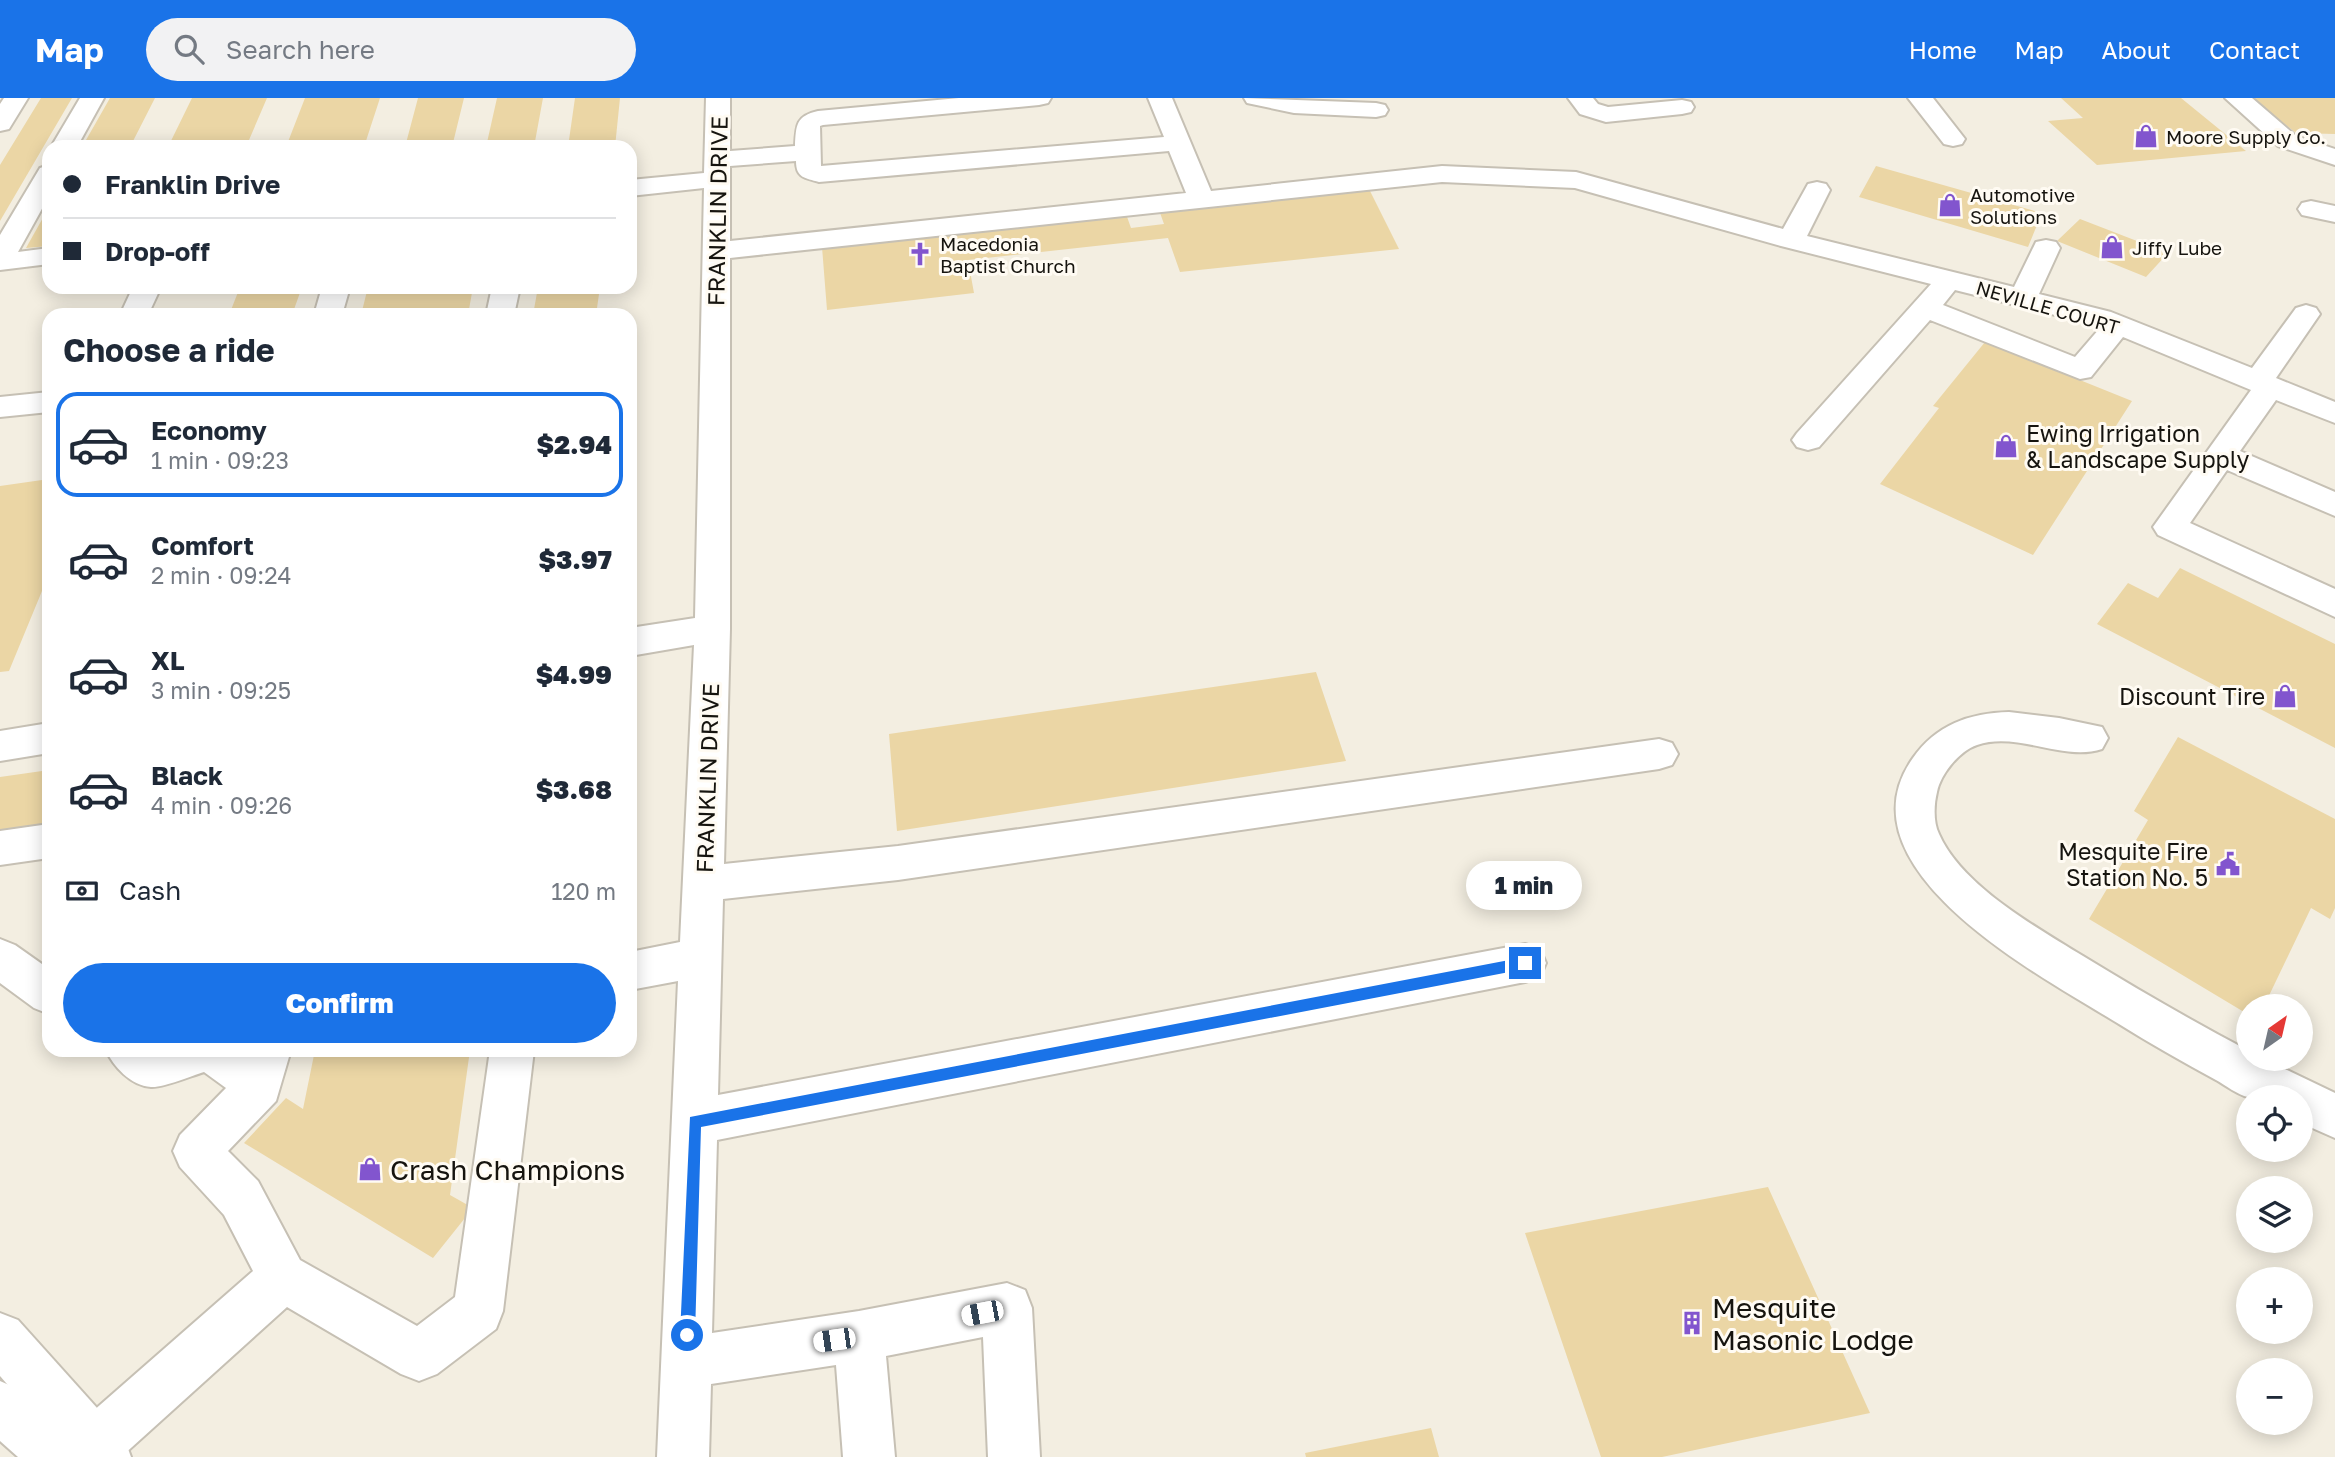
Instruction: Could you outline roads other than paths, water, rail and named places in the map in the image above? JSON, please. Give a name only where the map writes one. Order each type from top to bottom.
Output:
[{"type":"main road","points":[[0,124],[16,98]]},
{"type":"main road","points":[[68,140],[92,98]]},
{"type":"main road","name":"FRANKLIN DRIVE","points":[[683,1457],[712,629],[718,98]]},
{"type":"main road","points":[[1039,98],[818,118],[808,123],[809,171],[819,174],[1179,143]]},
{"type":"main road","points":[[1160,98],[1202,200]]},
{"type":"main road","points":[[1256,98],[1294,106],[1376,110]]},
{"type":"main road","points":[[1580,98],[1589,109],[1606,115],[1682,107]]},
{"type":"main road","points":[[1920,98],[1953,139]]},
{"type":"main road","points":[[2237,98],[2287,141],[2335,158]]},
{"type":"main road","points":[[637,186],[808,153]]},
{"type":"main road","name":"NEVILLE COURT","points":[[716,251],[1442,174],[1576,180],[1791,240],[2023,298],[2118,325],[2335,413]]},
{"type":"main road","points":[[0,260],[42,185]]},
{"type":"main road","points":[[1791,240],[1817,190]]},
{"type":"main road","points":[[2023,298],[2046,248]]},
{"type":"main road","points":[[0,260],[42,257]]},
{"type":"main road","points":[[1808,440],[1949,280]]},
{"type":"main road","points":[[1926,308],[2080,370],[2118,325]]},
{"type":"main road","points":[[2306,314],[2221,455],[2170,527],[2335,604]]},
{"type":"main road","points":[[0,407],[42,403]]},
{"type":"main road","points":[[2221,455],[2335,505]]},
{"type":"main road","points":[[637,641],[712,629]]},
{"type":"main road","points":[[2090,738],[2035,730],[1994,728],[1964,734],[1939,752],[1924,770],[1916,795],[1918,834],[1954,887],[2012,933],[2085,980],[2269,1085]]},
{"type":"main road","points":[[0,746],[42,739]]},
{"type":"main road","points":[[703,884],[898,863],[1659,754]]},
{"type":"main road","points":[[0,848],[42,842]]},
{"type":"main road","points":[[637,970],[701,957]]},
{"type":"main road","points":[[0,958],[42,989]]},
{"type":"main road","points":[[695,1122],[1525,963]]},
{"type":"main road","points":[[138,1057],[151,1066],[184,1057]]},
{"type":"main road","points":[[230,1057],[264,1068],[196,1151],[241,1198],[283,1277],[419,1356],[478,1311],[511,1057]]},
{"type":"main road","points":[[2313,1106],[2335,1116]]},
{"type":"main road","points":[[86,1453],[283,1277]]},
{"type":"main road","points":[[686,1362],[859,1336],[1007,1308],[1014,1457]]},
{"type":"main road","points":[[859,1336],[869,1457]]},
{"type":"main road","points":[[0,1338],[86,1453]]},
{"type":"main road","points":[[0,1407],[86,1453]]},
{"type":"place","name":"Moore Supply Co.","points":[[2146,136]]},
{"type":"place","name":"Automotive Solutions","points":[[1950,205]]},
{"type":"place","name":"Jiffy Lube","points":[[2112,247]]},
{"type":"place","name":"Macedonia Baptist Church","points":[[920,254]]},
{"type":"place","name":"Ewing Irrigation & Landscape Supply","points":[[2006,446]]},
{"type":"place","name":"Discount Tire","points":[[2285,696]]},
{"type":"place","name":"Mesquite Fire Station No. 5","points":[[2228,864]]},
{"type":"place","name":"Crash Champions","points":[[370,1169]]},
{"type":"place","name":"Mesquite Masonic Lodge","points":[[1692,1323]]}]
